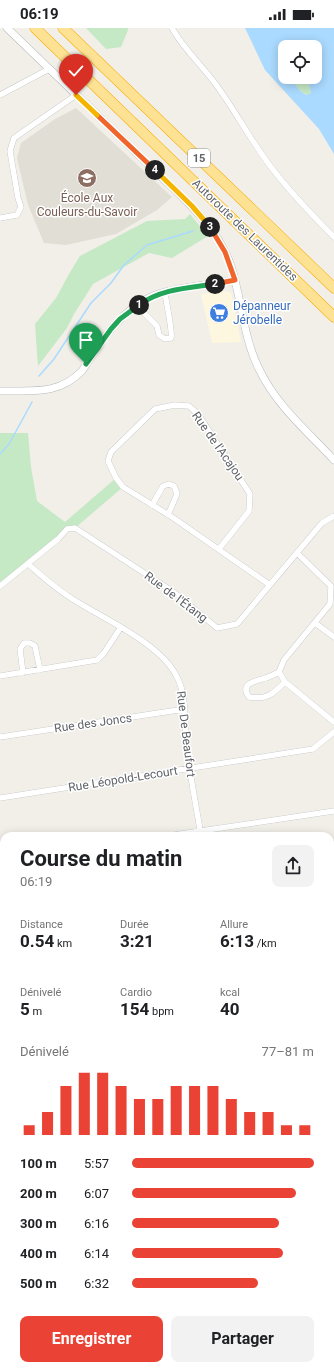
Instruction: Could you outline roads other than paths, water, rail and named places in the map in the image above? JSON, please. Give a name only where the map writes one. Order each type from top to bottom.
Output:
[{"type":"highway","name":"Autoroute des Laurentides","points":[[35,28],[334,316]]},
{"type":"highway","name":"Autoroute des Laurentides","points":[[63,28],[334,288]]},
{"type":"street","points":[[7,28],[177,191],[205,220],[225,252],[235,280],[252,352],[265,381],[282,405],[334,460]]},
{"type":"street","points":[[172,28],[182,45],[218,87],[273,170],[298,200],[334,237]]},
{"type":"street","points":[[0,95],[49,69]]},
{"type":"street","points":[[0,218],[18,215],[21,207],[18,198],[10,151],[14,138],[76,95]]},
{"type":"street","points":[[0,391],[51,390],[59,388],[76,377],[82,371],[111,329],[120,319],[146,300],[182,289],[235,280]]},
{"type":"street","points":[[137,306],[157,326],[159,335],[165,339],[171,338],[172,333],[165,293]]},
{"type":"street","name":"Rue de l'Acajou","points":[[219,549],[248,511],[250,494],[198,414],[189,406],[175,404],[155,409],[111,452],[108,461],[116,478],[123,487],[168,515],[270,585]]},
{"type":"street","points":[[152,505],[163,486],[169,484],[174,486],[177,494],[168,515]]},
{"type":"street","name":"Rue de l'Étang","points":[[28,564],[58,539],[67,529],[76,528],[175,593],[217,628],[237,624],[322,523],[334,516]]},
{"type":"street","points":[[285,682],[272,694],[257,699],[249,698],[246,693],[246,688],[250,683],[268,678],[279,672],[284,660],[330,604],[331,586],[297,553]]},
{"type":"street","points":[[0,586],[28,564]]},
{"type":"street","name":"Rue De Beaufort","points":[[28,564],[66,595],[121,627],[148,646],[170,666],[177,677],[182,691],[185,709],[186,739],[200,832]]},
{"type":"street","points":[[315,623],[334,637]]},
{"type":"street","points":[[0,676],[97,660],[104,653],[121,627]]},
{"type":"street","points":[[23,673],[20,649],[22,645],[28,643],[35,646],[40,670]]},
{"type":"street","points":[[279,672],[285,682],[334,722]]},
{"type":"street","name":"Rue des Joncs","points":[[0,736],[185,709]]},
{"type":"street","name":"Rue Léopold-Lecourt","points":[[0,798],[313,749],[334,732]]},
{"type":"street","points":[[212,832],[334,811]]},
{"type":"water","points":[[245,28],[334,28],[334,154],[319,129],[265,70]]},
{"type":"waterway","points":[[39,376],[54,359],[91,303],[111,283],[124,265],[147,245],[193,231]]},
{"type":"waterway","points":[[0,454],[9,444],[32,402]]},
{"type":"place","name":"École Aux Couleurs-du-Savoir","points":[[87,178]]},
{"type":"place","name":"Dépanneur Jérobelle","points":[[219,313]]}]
